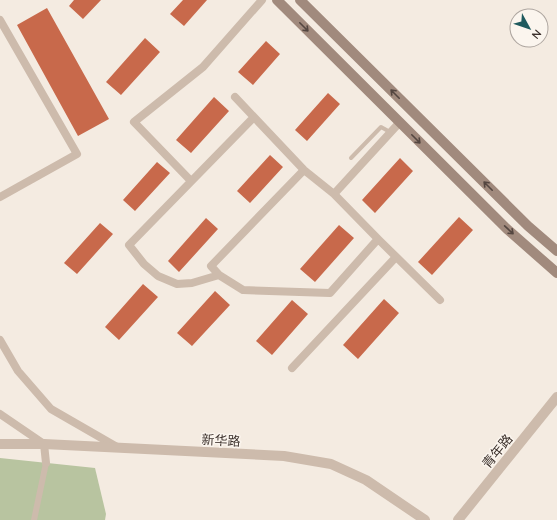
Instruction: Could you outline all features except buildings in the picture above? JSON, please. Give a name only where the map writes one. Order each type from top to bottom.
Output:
[{"type":"main road","points":[[276,0],[507,229],[557,273]]},
{"type":"main road","points":[[300,0],[528,226],[557,251]]},
{"type":"street","points":[[191,181],[134,122],[204,67],[262,0]]},
{"type":"street","points":[[0,20],[77,154],[0,197]]},
{"type":"street","points":[[234,97],[304,170],[334,194],[440,300]]},
{"type":"street","points":[[219,275],[192,283],[177,284],[158,276],[144,264],[129,245],[254,117]]},
{"type":"street","points":[[334,194],[400,122]]},
{"type":"street","points":[[304,170],[211,266],[219,275],[243,290],[330,293],[378,239]]},
{"type":"street","points":[[292,368],[396,257]]},
{"type":"street","points":[[0,340],[18,371],[51,409],[118,448]]},
{"type":"street","name":"青年路","points":[[458,520],[557,398]]},
{"type":"street","points":[[0,414],[44,444],[46,462],[34,520]]},
{"type":"street","name":"新华路","points":[[0,444],[44,444],[284,456],[330,464],[366,480],[425,520]]},
{"type":"lane","points":[[351,158],[381,127],[390,132]]},
{"type":"green space","points":[[0,458],[95,468],[106,514],[105,520],[0,520]]}]
